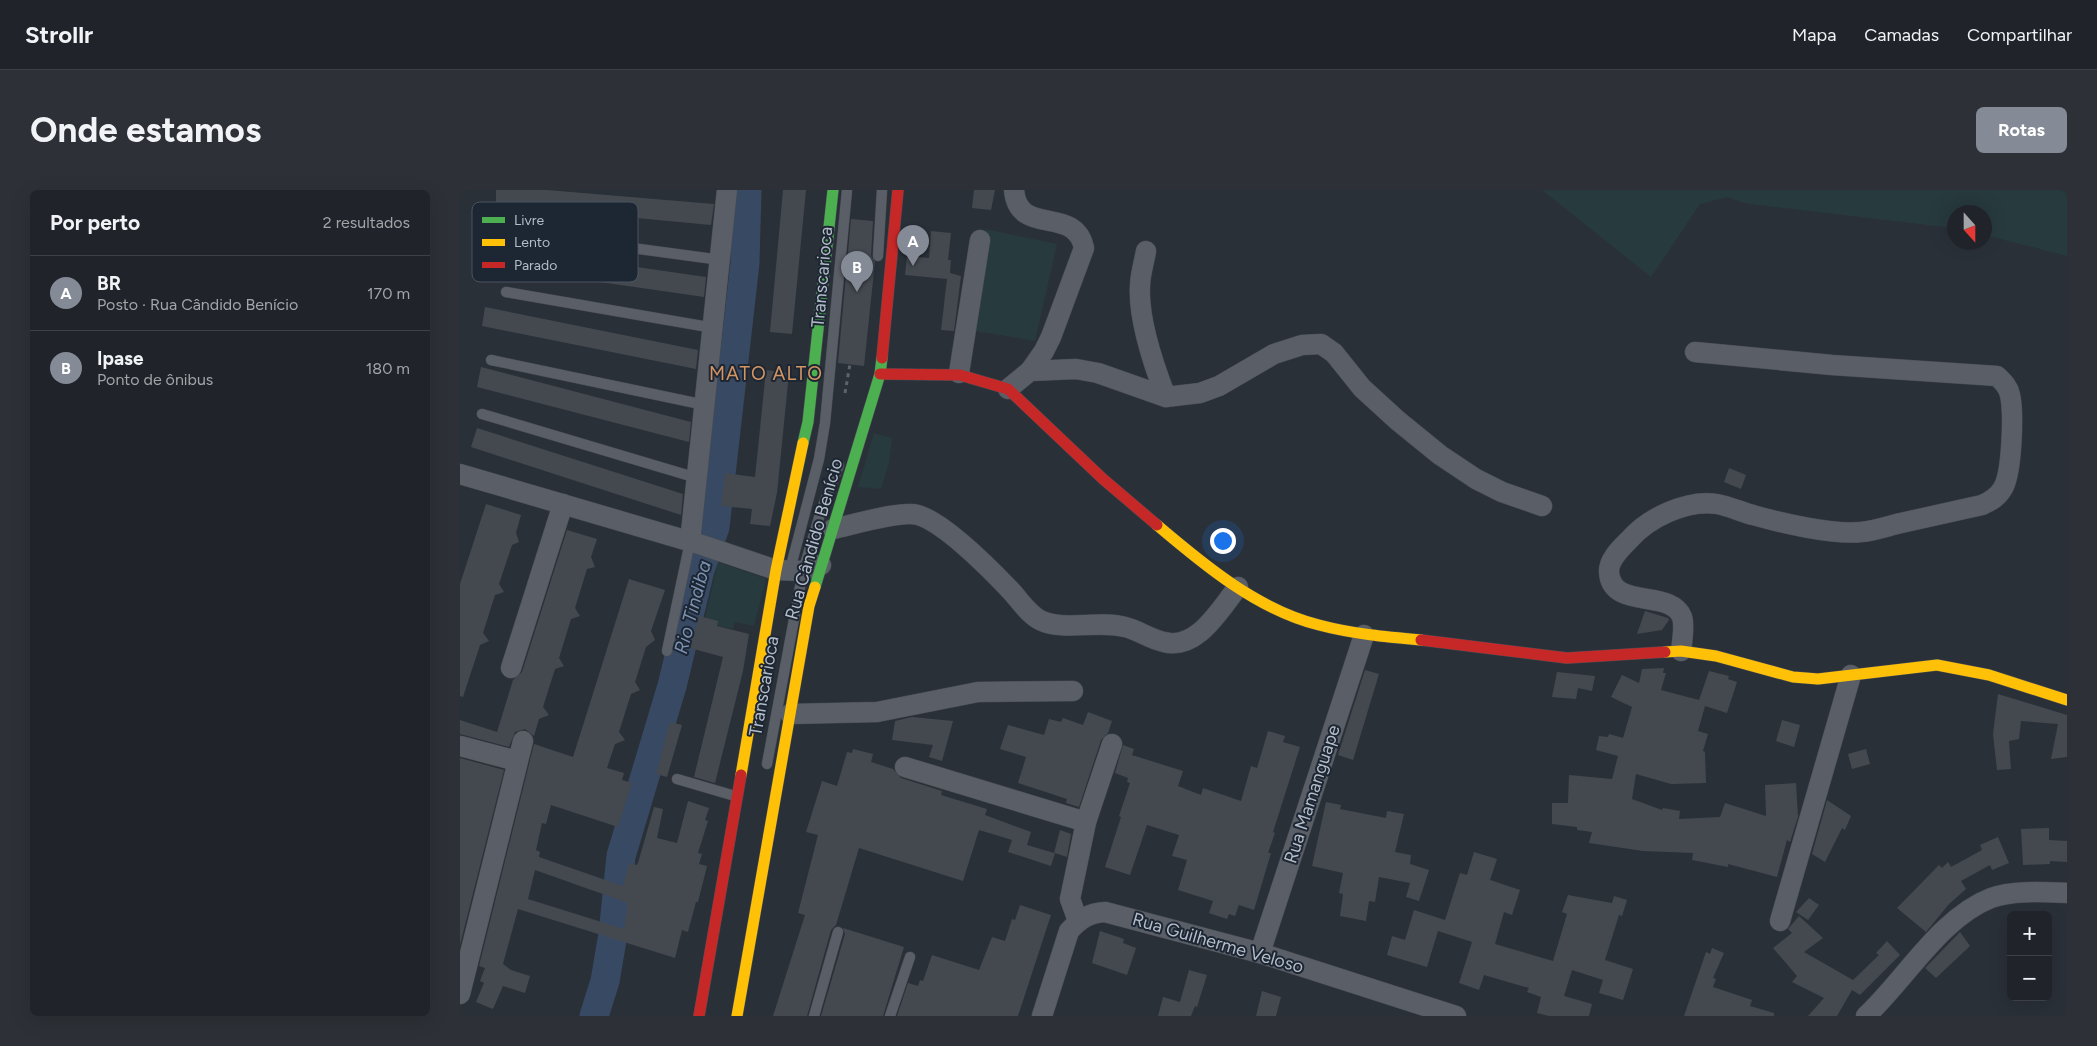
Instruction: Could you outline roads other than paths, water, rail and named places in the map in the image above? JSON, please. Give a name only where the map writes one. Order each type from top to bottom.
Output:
[{"type":"main road","name":"Rua Cândido Benício","points":[[699,1016],[735,796],[795,571],[808,422],[833,190]]},
{"type":"main road","name":"Rua Cândido Benício","points":[[795,571],[833,529],[880,374],[898,190]]},
{"type":"main road","points":[[880,374],[959,373],[990,380],[1008,388],[1103,479],[1178,544],[1238,587],[1267,604],[1317,625],[1364,635],[1453,643],[1567,658],[1681,651],[1716,656],[1793,677],[1818,679],[1937,665],[1989,675],[2044,690],[2067,700]]},
{"type":"main road","name":"Rua Cândido Benício","points":[[737,1016],[809,606],[795,571]]},
{"type":"street","points":[[704,546],[697,478],[727,190]]},
{"type":"street","points":[[1008,388],[1030,370],[1044,351],[1084,248],[1082,237],[1074,228],[1027,215],[1020,209],[1014,190]]},
{"type":"street","points":[[959,373],[980,240]]},
{"type":"street","points":[[1146,252],[1140,287],[1145,330],[1155,369],[1166,397]]},
{"type":"street","points":[[1030,370],[1076,369],[1098,374],[1166,397],[1200,393],[1218,386],[1274,354],[1302,345],[1321,344],[1334,354],[1362,388],[1396,420],[1440,455],[1485,483],[1542,506]]},
{"type":"street","points":[[1681,651],[1683,619],[1672,604],[1624,594],[1614,586],[1609,571],[1614,556],[1638,529],[1675,510],[1696,504],[1717,504],[1754,516],[1795,524],[1860,532],[1982,505],[1997,497],[2005,486],[2009,468],[2010,395],[2005,383],[1997,376],[1832,365],[1695,352]]},
{"type":"street","points":[[460,474],[795,571]]},
{"type":"street","points":[[511,668],[563,504]]},
{"type":"street","points":[[833,529],[916,514],[927,518],[946,532],[1042,620],[1060,624],[1100,623],[1126,627],[1164,642],[1180,644],[1199,633],[1238,587]]},
{"type":"street","name":"Rua Mamanguape","points":[[1260,953],[1364,635]]},
{"type":"street","points":[[1780,921],[1852,675]]},
{"type":"street","points":[[790,714],[877,712],[978,692],[1073,691]]},
{"type":"street","points":[[460,994],[523,741]]},
{"type":"street","points":[[1042,1016],[1069,931],[1078,921],[1070,899],[1086,822],[1112,744]]},
{"type":"street","points":[[460,746],[517,761]]},
{"type":"street","points":[[905,767],[1086,822]]},
{"type":"street","points":[[1866,1016],[1940,935],[1973,908],[1992,898],[2037,892],[2067,893]]},
{"type":"street","name":"Rua Guilherme Veloso","points":[[1078,921],[1091,913],[1105,912],[1260,953],[1456,1016]]},
{"type":"lane","name":"Transcarioca","points":[[765,776],[795,571],[825,423],[847,190]]},
{"type":"lane","points":[[877,270],[882,190]]},
{"type":"lane","points":[[638,249],[721,260]]},
{"type":"lane","points":[[506,292],[714,328]]},
{"type":"lane","points":[[490,360],[705,405]]},
{"type":"lane","points":[[854,422],[864,388]]},
{"type":"lane","points":[[482,414],[697,478]]},
{"type":"lane","name":"Transcarioca","points":[[795,571],[842,456]]},
{"type":"lane","points":[[667,651],[704,546]]},
{"type":"lane","points":[[677,779],[735,796]]},
{"type":"lane","points":[[814,1016],[838,932]]},
{"type":"lane","points":[[890,1016],[910,956]]},
{"type":"waterway","name":"Rio Tindiba","points":[[594,1016],[605,981],[613,934],[621,856],[672,686],[700,570],[715,527],[745,263],[747,190]]},
{"type":"place","name":"BR","points":[[913,266]]},
{"type":"place","name":"Ipase","points":[[857,292]]},
{"type":"district","name":"MATO ALTO","points":[[766,373]]}]
